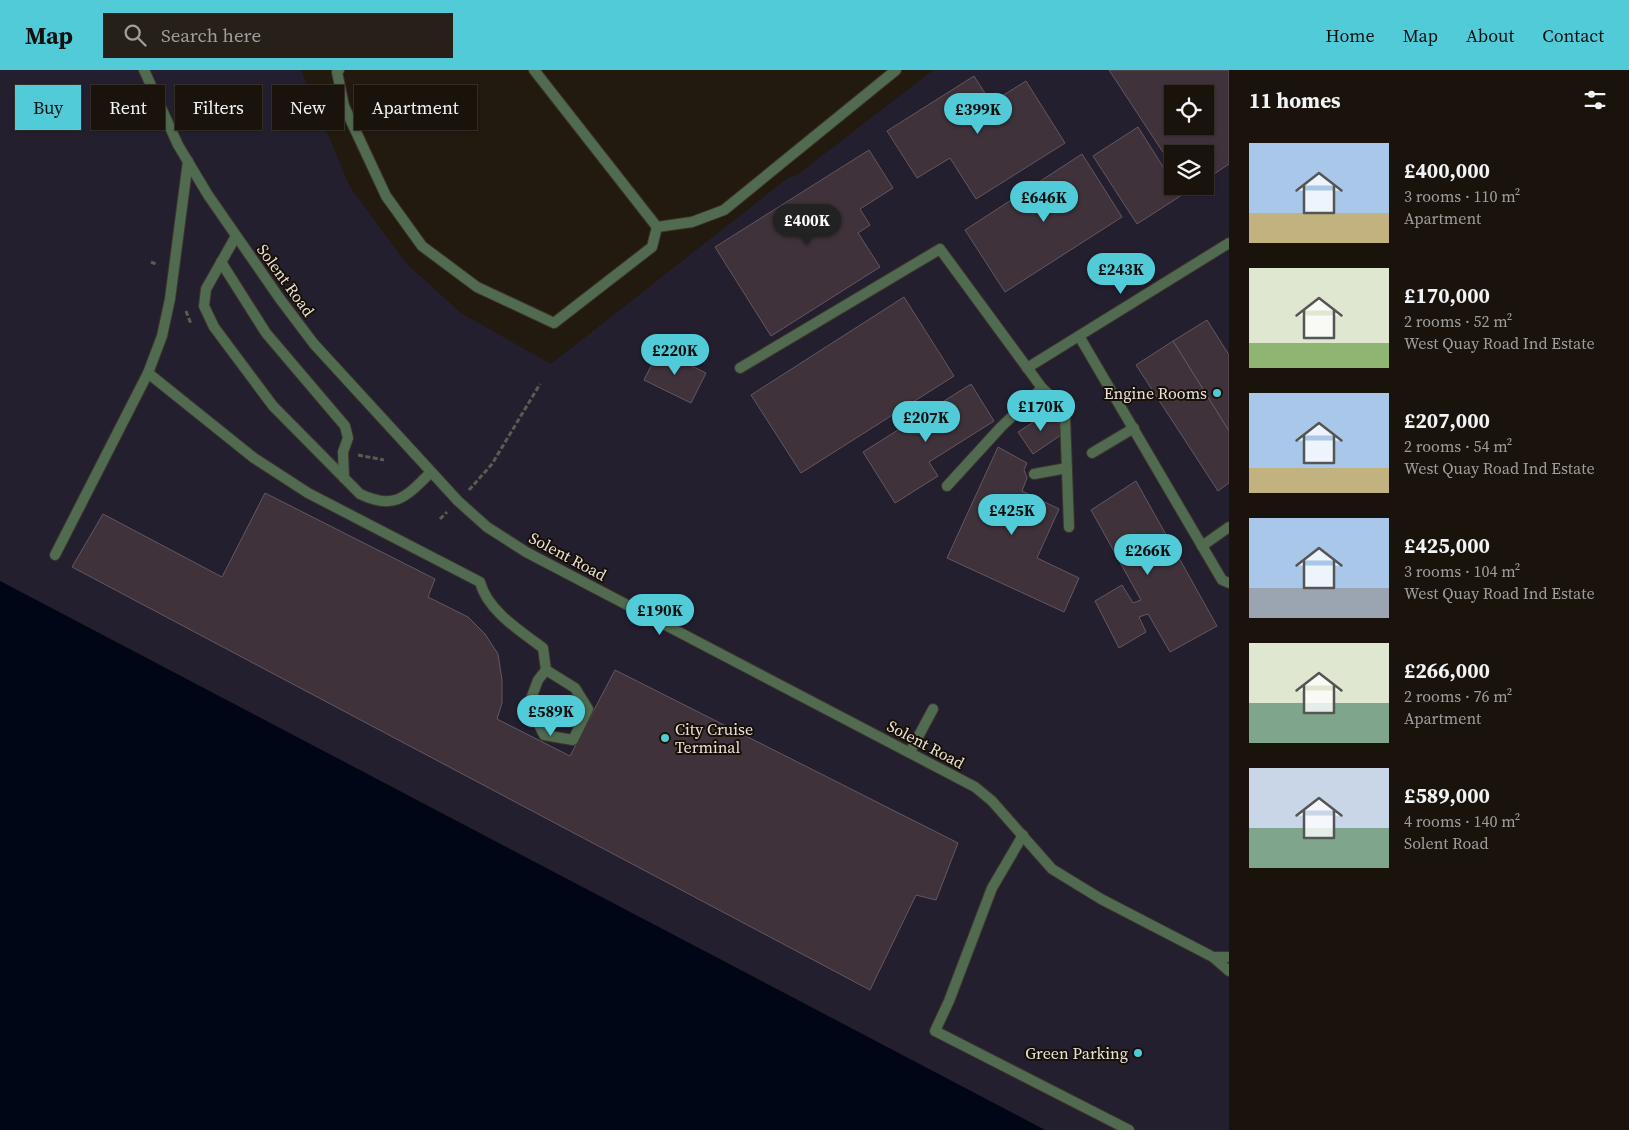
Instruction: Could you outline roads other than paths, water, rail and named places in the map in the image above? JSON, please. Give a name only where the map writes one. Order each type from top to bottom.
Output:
[{"type":"street","name":"Solent Road","points":[[144,70],[178,145],[188,162],[236,236],[314,344],[458,501],[487,527],[526,552],[975,787],[992,801],[1052,869],[1078,886],[1213,957],[1229,957]]},
{"type":"street","points":[[339,70],[337,72],[344,106],[386,196],[422,246],[477,287],[554,323],[652,247],[657,227]]},
{"type":"street","points":[[534,70],[657,227]]},
{"type":"street","points":[[657,227],[692,222],[724,210],[896,70]]},
{"type":"street","points":[[55,555],[148,373],[162,336],[170,299],[188,162]]},
{"type":"street","points":[[236,236],[206,289],[204,306],[214,327],[273,406],[360,494],[377,502],[396,501],[412,491],[431,472]]},
{"type":"street","points":[[1027,368],[1229,243]]},
{"type":"street","points":[[740,368],[940,249],[1042,388],[1060,405],[1065,416],[1070,526]]},
{"type":"street","points":[[222,262],[266,333],[345,426],[348,438],[344,452],[344,478]]},
{"type":"street","points":[[1079,336],[1222,580],[1229,583]]},
{"type":"street","points":[[148,373],[254,458],[300,488],[480,582],[484,595],[512,625],[542,648],[546,670],[575,688],[588,709],[573,740],[544,735],[529,704],[538,680],[546,670]]},
{"type":"street","points":[[947,486],[1000,427],[1042,388]]},
{"type":"street","points":[[1092,453],[1134,428]]},
{"type":"street","points":[[1034,474],[1067,468]]},
{"type":"street","points":[[1202,546],[1229,527]]},
{"type":"street","points":[[910,752],[933,709]]},
{"type":"street","points":[[1023,836],[992,888],[949,1001],[935,1030],[1129,1130]]},
{"type":"street","points":[[1213,957],[1229,971]]},
{"type":"place","name":"Engine Rooms","points":[[1217,393]]},
{"type":"place","name":"City Cruise Terminal","points":[[665,738]]},
{"type":"place","name":"Green Parking","points":[[1138,1053]]}]
